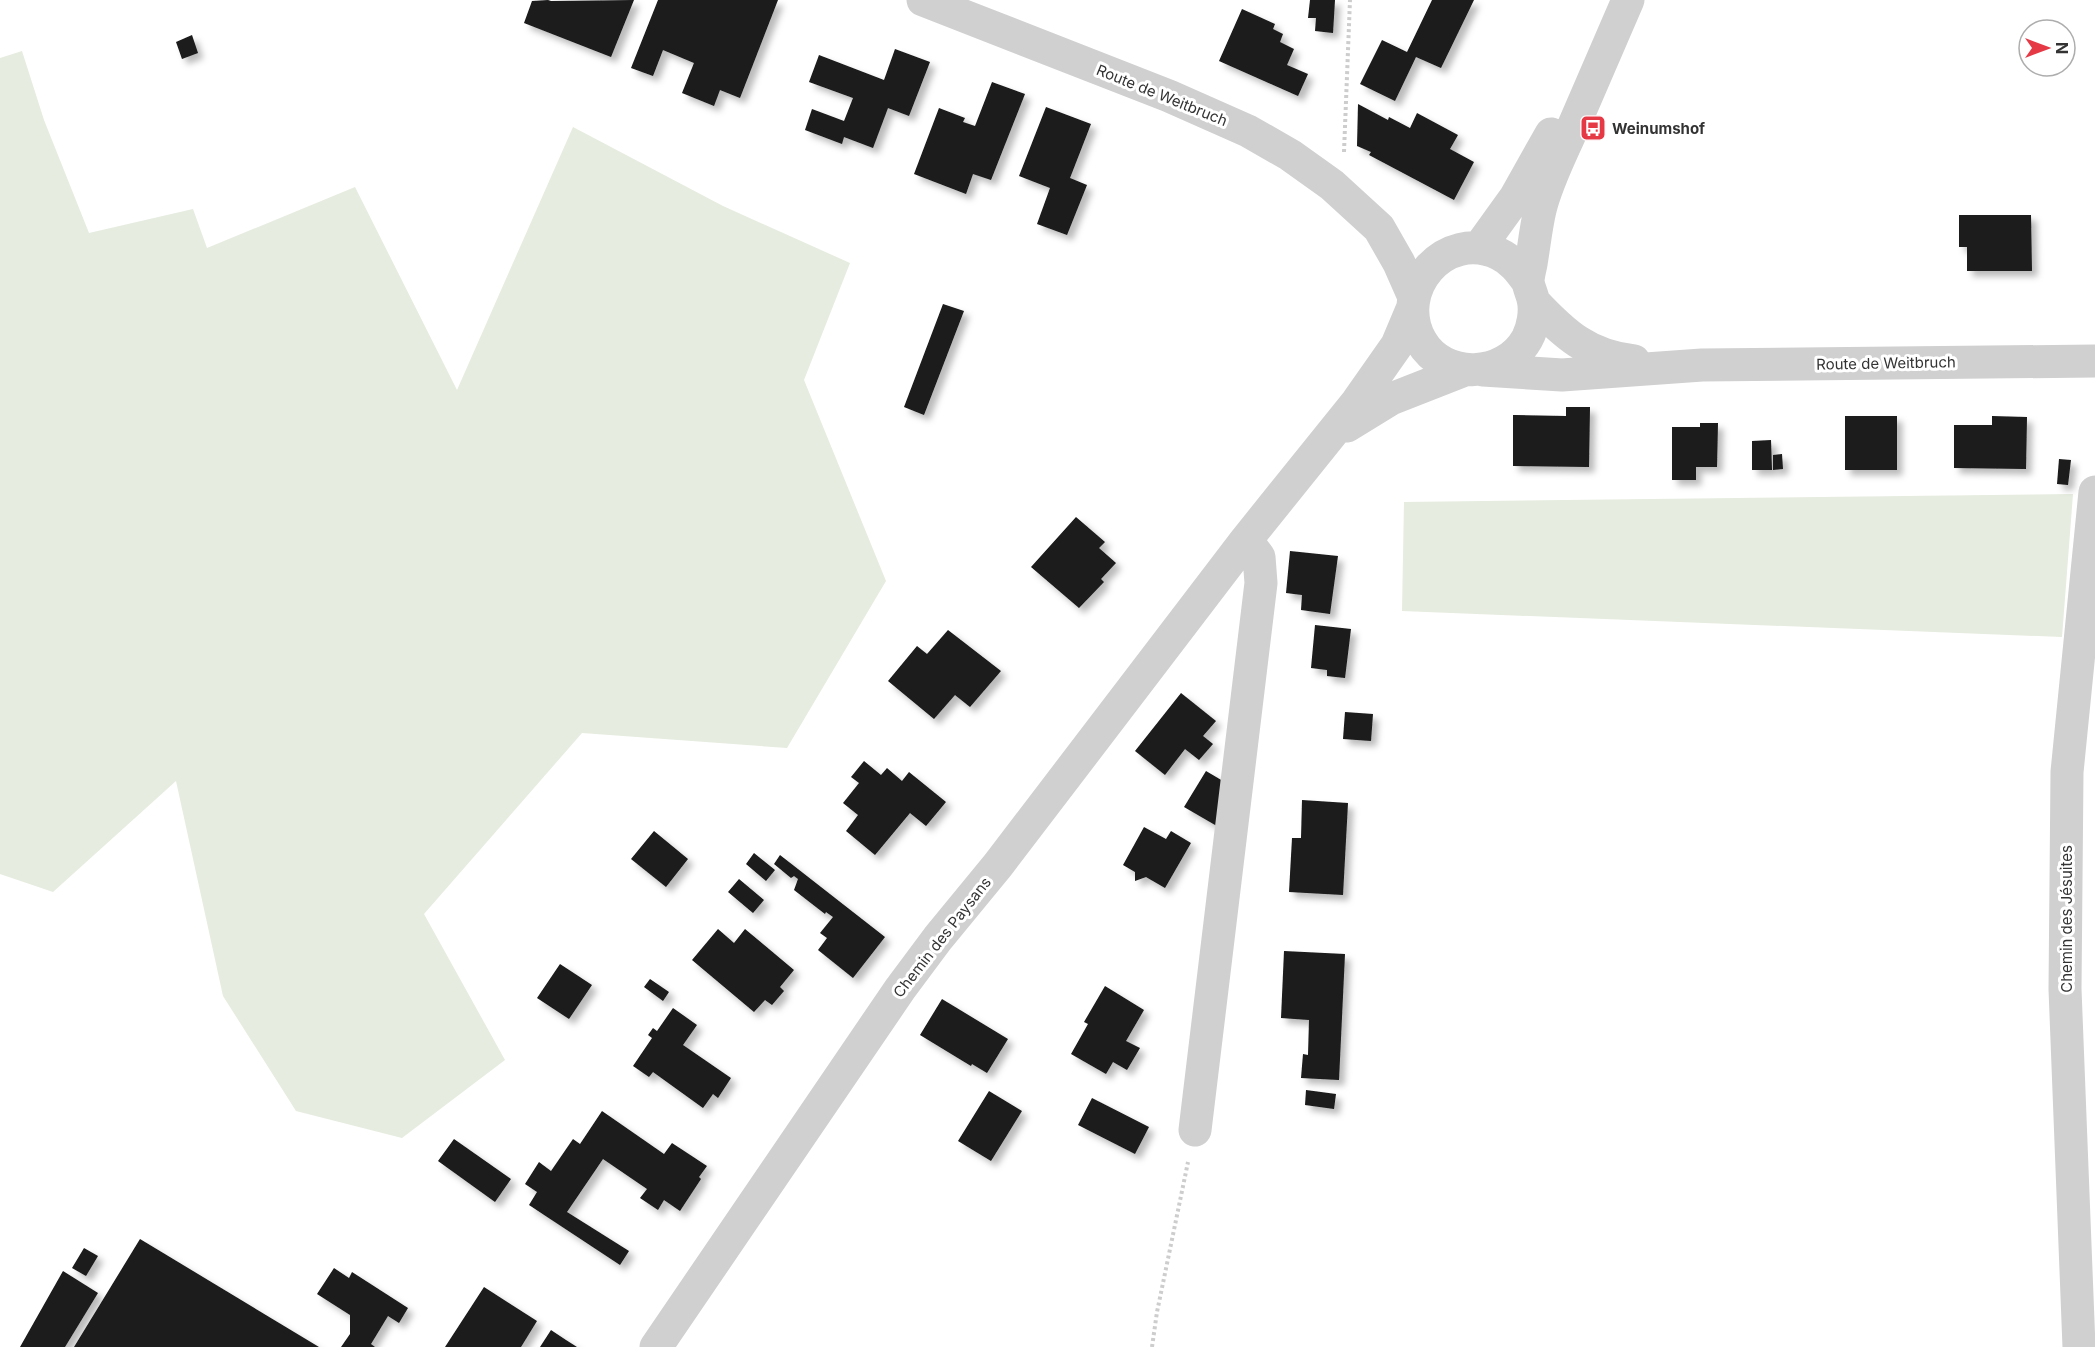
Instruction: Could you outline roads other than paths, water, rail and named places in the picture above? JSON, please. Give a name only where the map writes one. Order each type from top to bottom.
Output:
[{"type":"street","name":"Route de Weitbruch","points":[[923,0],[1169,96],[1248,131],[1290,155],[1332,185],[1379,228],[1400,263],[1413,302],[1415,325],[1422,341],[1433,355],[1448,365],[1474,370],[1562,375],[1677,366],[2095,361]]},
{"type":"street","points":[[1413,302],[1420,281],[1429,267],[1442,257],[1469,249],[1515,198],[1628,0]]},
{"type":"street","points":[[1474,370],[1501,364],[1516,353],[1528,338],[1534,321],[1531,292],[1540,209],[1559,159],[1628,0]]},
{"type":"street","name":"Route de Weitbruch","points":[[1379,228],[1436,248],[1469,249],[1499,254],[1516,265],[1531,292],[1575,341],[1599,354],[1622,360],[1677,366]]},
{"type":"street","name":"Chemin des Paysans","points":[[656,1347],[900,989],[1020,837],[1294,477],[1330,437],[1378,374],[1397,345],[1407,324],[1413,302]]},
{"type":"street","name":"Chemin des Paysans","points":[[1330,437],[1391,399],[1474,370]]},
{"type":"street","name":"Chemin des Jésuites","points":[[2079,1347],[2065,989],[2067,772],[2095,492]]},
{"type":"street","points":[[1195,1130],[1261,583],[1259,557],[1246,540]]},
{"type":"place","name":"Weinumshof","points":[[1593,128]]}]
